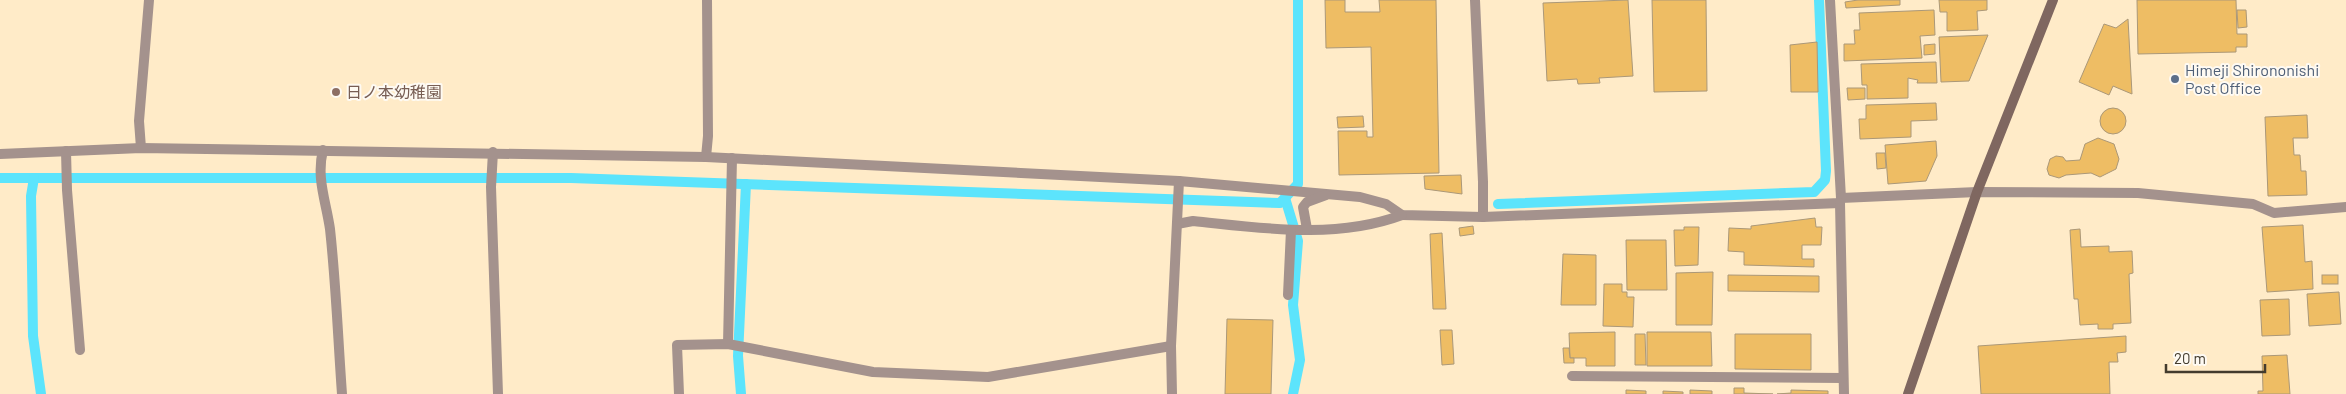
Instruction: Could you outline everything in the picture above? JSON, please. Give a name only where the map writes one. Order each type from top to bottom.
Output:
[{"type":"street","points":[[141,148],[139,121],[149,0]]},
{"type":"street","points":[[706,157],[708,136],[707,0]]},
{"type":"street","points":[[1475,0],[1483,217]]},
{"type":"street","points":[[1830,0],[1840,195],[1844,394]]},
{"type":"street","points":[[1908,394],[1977,192],[2053,0]]},
{"type":"street","points":[[0,154],[141,148],[323,150],[492,157],[732,158],[1311,192],[1360,197],[1386,204],[1402,215]]},
{"type":"street","points":[[323,150],[319,165],[321,190],[330,228],[342,394]]},
{"type":"street","points":[[66,151],[67,190],[80,350]]},
{"type":"street","points":[[492,157],[490,187],[498,394]]},
{"type":"street","points":[[728,344],[732,158]]},
{"type":"street","points":[[1172,394],[1171,346],[1179,185]]},
{"type":"street","points":[[1177,224],[1192,221],[1292,230],[1357,228],[1402,215],[1483,217],[1840,195],[1977,192],[2138,193],[2253,204],[2274,213],[2346,207]]},
{"type":"street","points":[[1305,229],[1303,207],[1307,202],[1329,194]]},
{"type":"street","points":[[1288,295],[1292,230]]},
{"type":"street","points":[[679,394],[677,345],[728,344],[873,372],[988,377],[1171,346]]},
{"type":"street","points":[[1572,376],[1843,378]]},
{"type":"building","points":[[1325,0],[1345,0],[1345,12],[1380,12],[1379,0],[1436,0],[1439,173],[1339,175],[1338,131],[1367,131],[1367,137],[1373,137],[1371,47],[1326,48]]},
{"type":"building","points":[[1628,0],[1633,76],[1599,78],[1600,83],[1578,84],[1577,79],[1547,81],[1543,3]]},
{"type":"building","points":[[1652,0],[1706,0],[1707,91],[1654,92]]},
{"type":"building","points":[[1858,0],[1900,0],[1900,5],[1846,8],[1845,2]]},
{"type":"building","points":[[1939,0],[1987,0],[1987,10],[1977,11],[1978,30],[1947,31],[1947,12],[1940,12]]},
{"type":"building","points":[[2137,0],[2236,0],[2237,34],[2247,34],[2247,47],[2236,47],[2236,52],[2138,54]]},
{"type":"building","points":[[1934,10],[1935,35],[1920,36],[1922,58],[1844,61],[1844,44],[1855,44],[1854,30],[1860,30],[1859,13]]},
{"type":"building","points":[[2237,10],[2246,10],[2247,27],[2238,28]]},
{"type":"building","points":[[2128,19],[2132,94],[2113,86],[2109,95],[2079,82],[2104,24],[2116,28]]},
{"type":"building","points":[[1988,35],[1969,81],[1941,82],[1939,37]]},
{"type":"building","points":[[1817,42],[1818,92],[1791,92],[1790,45]]},
{"type":"building","points":[[1935,44],[1935,54],[1924,55],[1924,45]]},
{"type":"building","points":[[1936,62],[1937,83],[1917,83],[1918,80],[1908,78],[1908,98],[1867,99],[1867,85],[1862,85],[1861,64]]},
{"type":"building","points":[[1847,88],[1865,88],[1865,99],[1848,100]]},
{"type":"building","points":[[1936,103],[1937,120],[1911,121],[1911,137],[1860,139],[1859,119],[1866,119],[1866,105]]},
{"type":"building","points":[[2113,108],[2122,112],[2126,121],[2122,130],[2113,134],[2104,130],[2100,121],[2104,112]]},
{"type":"building","points":[[2307,115],[2308,138],[2293,138],[2294,155],[2300,155],[2301,171],[2306,171],[2307,195],[2268,196],[2265,117]]},
{"type":"building","points":[[1363,116],[1364,127],[1338,128],[1337,117]]},
{"type":"building","points":[[2098,138],[2114,144],[2119,159],[2116,169],[2100,177],[2091,173],[2066,175],[2059,178],[2049,175],[2047,169],[2050,159],[2056,156],[2063,157],[2066,161],[2080,160],[2085,144]]},
{"type":"building","points":[[1936,141],[1937,156],[1926,181],[1888,184],[1885,145]]},
{"type":"building","points":[[1876,153],[1885,153],[1886,168],[1877,169]]},
{"type":"building","points":[[1461,175],[1462,194],[1425,189],[1424,176]]},
{"type":"building","points":[[1815,218],[1816,227],[1822,227],[1821,245],[1802,245],[1802,259],[1814,259],[1814,267],[1744,265],[1744,252],[1728,251],[1729,228],[1751,229],[1751,226]]},
{"type":"building","points":[[2303,225],[2305,262],[2312,261],[2313,289],[2267,292],[2262,227]]},
{"type":"building","points":[[1473,226],[1474,234],[1460,236],[1459,228]]},
{"type":"building","points":[[1684,227],[1699,227],[1698,265],[1675,266],[1674,230],[1684,230]]},
{"type":"building","points":[[2080,229],[2081,247],[2109,246],[2109,252],[2132,251],[2133,273],[2129,274],[2131,323],[2113,324],[2113,329],[2098,329],[2098,324],[2080,325],[2078,299],[2074,299],[2070,230]]},
{"type":"building","points":[[1442,233],[1446,309],[1433,309],[1430,234]]},
{"type":"building","points":[[1626,240],[1666,240],[1667,290],[1627,290]]},
{"type":"building","points":[[1563,254],[1596,255],[1596,305],[1561,305]]},
{"type":"building","points":[[1713,272],[1712,325],[1676,325],[1676,273]]},
{"type":"building","points":[[1728,275],[1819,276],[1819,292],[1728,291]]},
{"type":"building","points":[[2322,275],[2338,275],[2338,284],[2322,284]]},
{"type":"building","points":[[1604,284],[1622,284],[1622,292],[1627,292],[1627,297],[1634,297],[1633,327],[1603,326]]},
{"type":"building","points":[[2339,292],[2341,324],[2309,326],[2307,294]]},
{"type":"building","points":[[2289,299],[2290,335],[2262,336],[2260,300]]},
{"type":"building","points":[[1227,319],[1273,320],[1271,394],[1225,394]]},
{"type":"building","points":[[1440,330],[1452,330],[1454,364],[1442,365]]},
{"type":"building","points":[[1615,332],[1615,366],[1586,366],[1586,358],[1570,358],[1569,333]]},
{"type":"building","points":[[1647,332],[1711,332],[1712,366],[1647,366]]},
{"type":"building","points":[[1635,334],[1645,334],[1646,365],[1635,365]]},
{"type":"building","points":[[1735,334],[1811,334],[1811,370],[1735,369]]},
{"type":"building","points":[[2126,336],[2126,352],[2117,353],[2118,362],[2109,362],[2110,394],[1981,394],[1978,346]]},
{"type":"building","points":[[1563,348],[1569,348],[1570,358],[1574,358],[1574,363],[1564,363]]},
{"type":"building","points":[[2287,355],[2290,394],[2258,394],[2258,391],[2263,391],[2262,356]]},
{"type":"building","points":[[1734,388],[1744,388],[1744,393],[1773,394],[1734,394]]},
{"type":"building","points":[[1626,390],[1646,391],[1646,394],[1626,394]]},
{"type":"building","points":[[1690,390],[1712,391],[1712,394],[1690,394]]},
{"type":"building","points":[[1791,390],[1828,391],[1828,394],[1777,394],[1791,393]]},
{"type":"building","points":[[1663,391],[1683,392],[1683,394],[1663,394]]},
{"type":"waterway","points":[[0,178],[571,178],[1280,203],[1298,184],[1298,0]]},
{"type":"waterway","points":[[1498,204],[1814,192],[1825,180],[1826,171],[1819,0]]},
{"type":"waterway","points":[[34,178],[31,196],[33,336],[41,394]]},
{"type":"waterway","points":[[741,394],[738,356],[746,184]]},
{"type":"waterway","points":[[1285,198],[1298,241],[1293,305],[1300,360],[1293,394]]},
{"type":"place","name":"Himeji Shirononishi Post Office","points":[[2175,79]]},
{"type":"place","name":"日ノ本幼稚園","points":[[336,92]]}]
